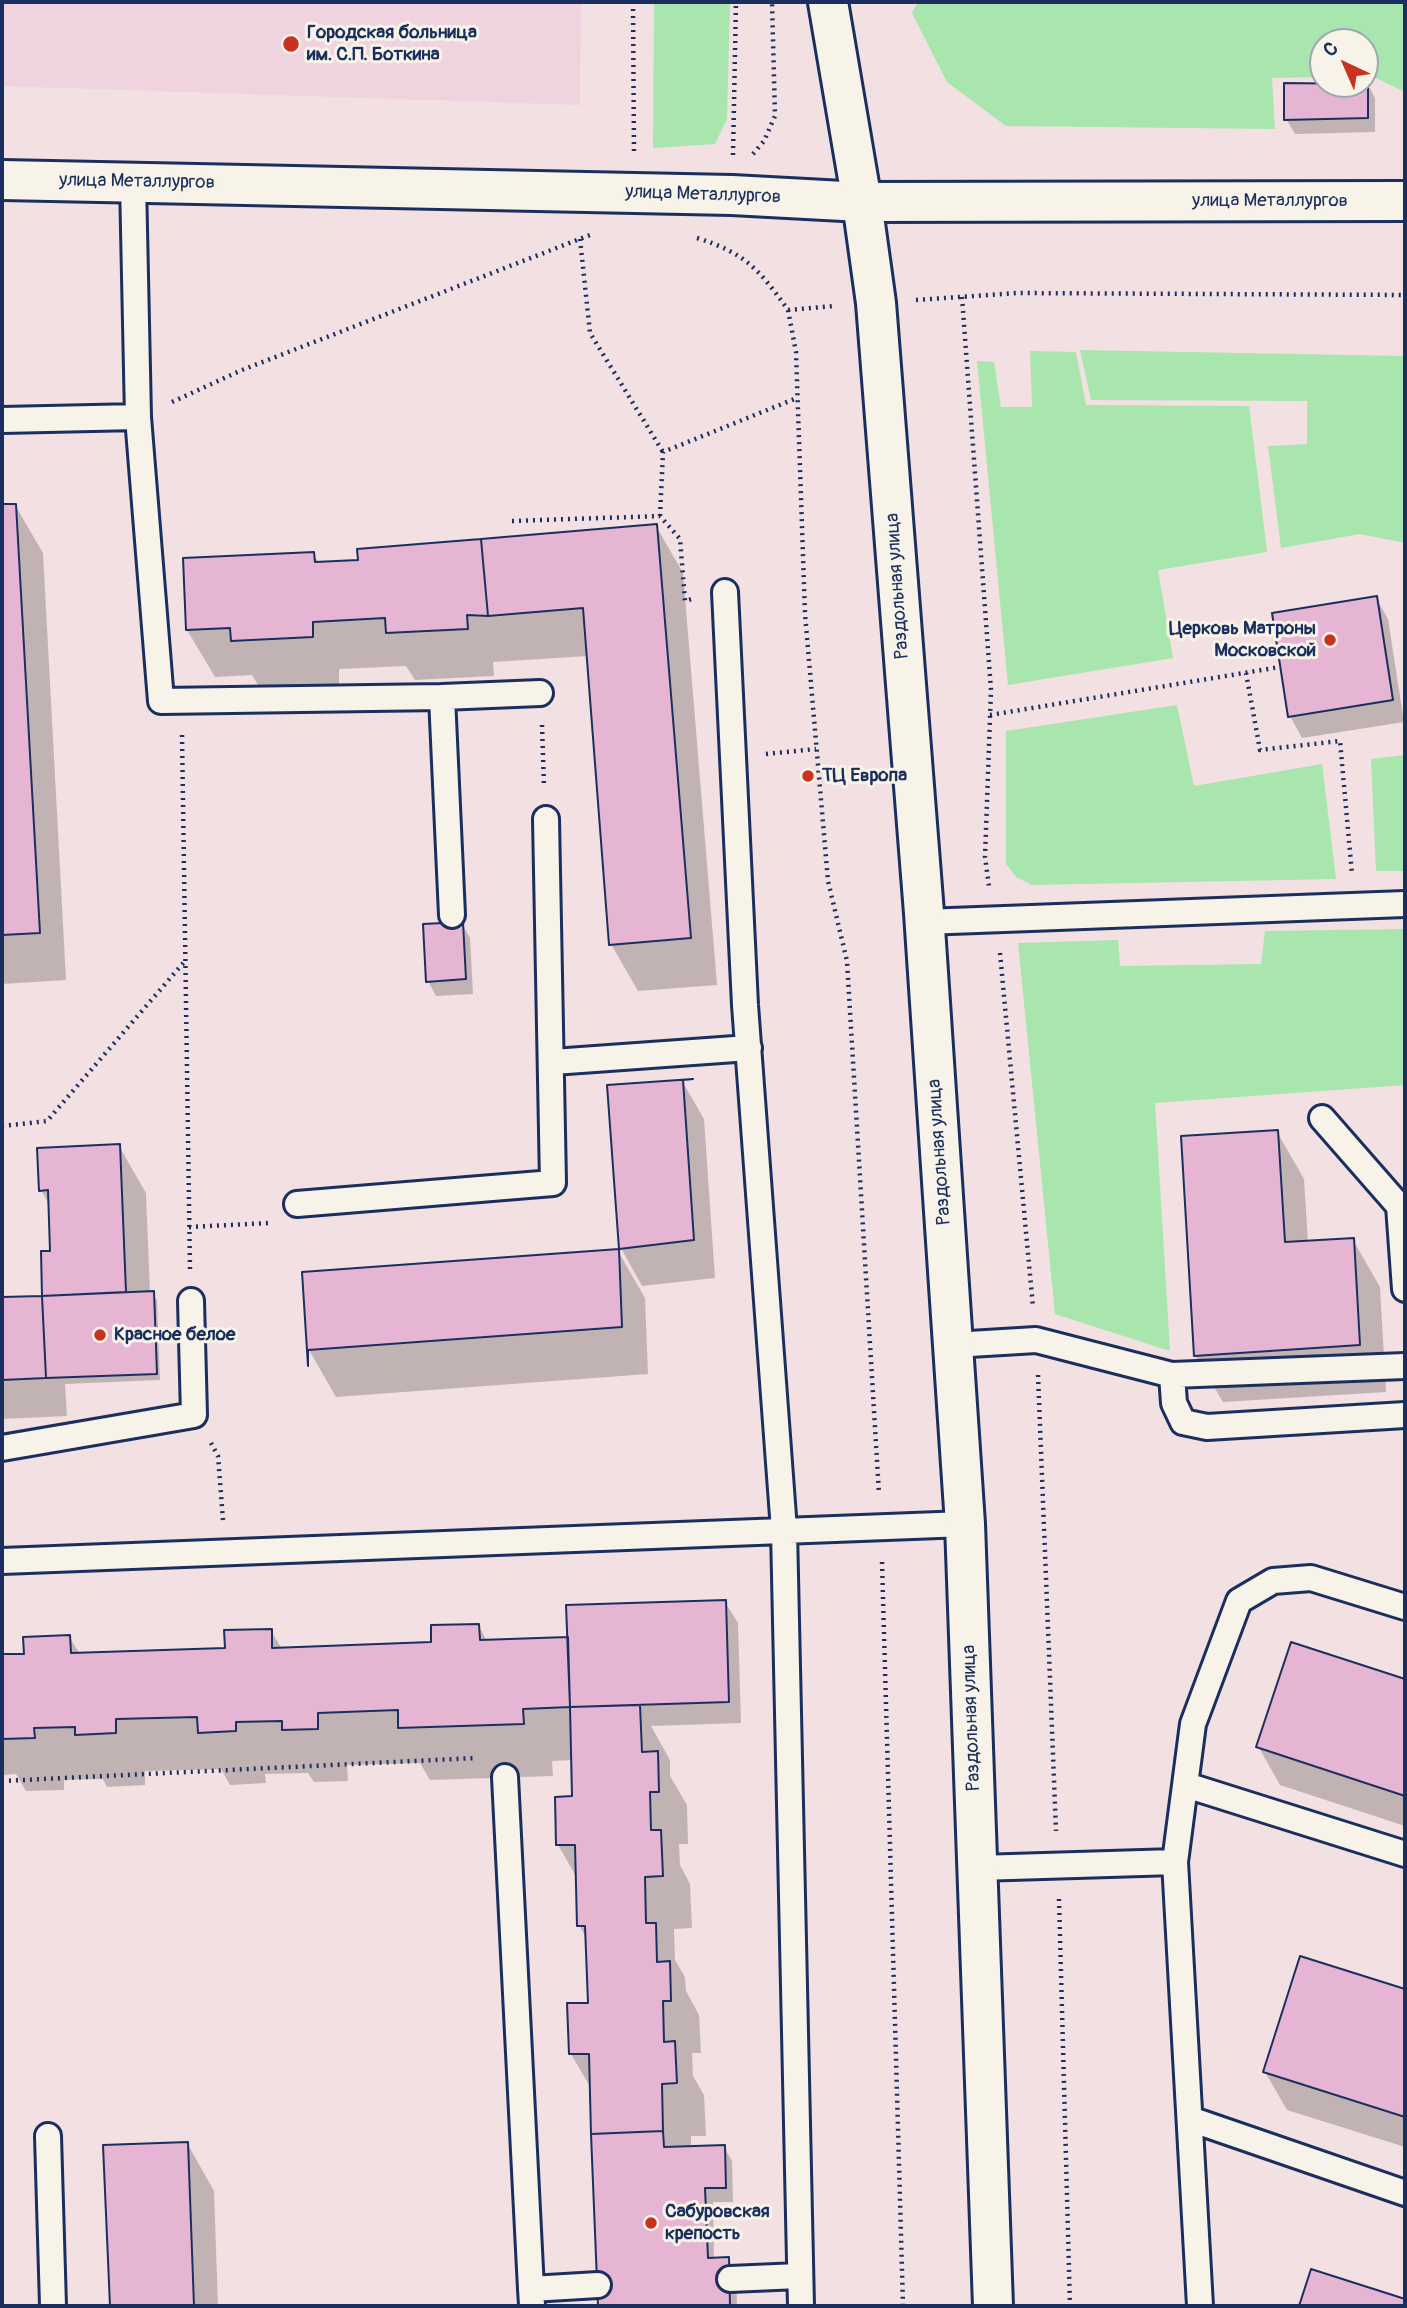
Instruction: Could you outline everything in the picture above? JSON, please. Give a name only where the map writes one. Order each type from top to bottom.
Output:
[{"type":"main road","name":"Раздольная улица","points":[[828,2],[876,303],[924,922],[965,1524],[993,2306]]},
{"type":"main road","name":"улица Металлургов","points":[[2,180],[732,195],[862,202],[1405,201]]},
{"type":"lane","points":[[133,182],[138,417],[161,701],[540,693]]},
{"type":"lane","points":[[2,420],[138,417]]},
{"type":"lane","points":[[726,592],[748,1048],[784,1530],[801,2306]]},
{"type":"lane","points":[[442,697],[452,915]]},
{"type":"lane","points":[[298,1204],[553,1184],[545,819]]},
{"type":"lane","points":[[924,922],[1405,904]]},
{"type":"lane","points":[[552,1062],[748,1048]]},
{"type":"lane","points":[[1322,1118],[1399,1206],[1405,1289]]},
{"type":"lane","points":[[2,1448],[194,1415],[191,1301]]},
{"type":"lane","points":[[953,1345],[1036,1340],[1172,1375],[1405,1366]]},
{"type":"lane","points":[[1172,1375],[1174,1403],[1183,1422],[1207,1427],[1405,1415]]},
{"type":"lane","points":[[2,1561],[965,1524]]},
{"type":"lane","points":[[1200,2306],[1175,1862],[1193,1724],[1239,1601],[1273,1581],[1311,1578],[1405,1607]]},
{"type":"lane","points":[[505,1777],[531,2298],[598,2285]]},
{"type":"lane","points":[[1186,1785],[1405,1854]]},
{"type":"lane","points":[[978,1868],[1175,1862]]},
{"type":"lane","points":[[1190,2119],[1405,2193]]},
{"type":"lane","points":[[48,2136],[53,2306]]},
{"type":"lane","points":[[730,2279],[799,2276]]},
{"type":"path","points":[[633,2],[634,157]]},
{"type":"path","points":[[736,2],[733,161],[741,160]]},
{"type":"path","points":[[748,159],[764,141],[775,116],[772,2]]},
{"type":"path","points":[[138,417],[242,370],[602,229]]},
{"type":"path","points":[[691,236],[730,248],[764,275],[788,310],[796,352],[805,614],[828,881],[847,961],[881,1527],[903,2306]]},
{"type":"path","points":[[580,239],[590,333],[663,452],[660,516],[680,539],[685,601],[726,592]]},
{"type":"path","points":[[788,310],[1017,293],[1405,295]]},
{"type":"path","points":[[962,297],[991,691],[985,857],[1003,974],[1036,1340],[1058,1866],[1070,2306]]},
{"type":"path","points":[[663,452],[797,398]]},
{"type":"path","points":[[512,521],[660,516]]},
{"type":"path","points":[[990,715],[1280,667]]},
{"type":"path","points":[[1246,673],[1260,750],[1340,741],[1355,906]]},
{"type":"path","points":[[540,693],[545,819]]},
{"type":"path","points":[[181,701],[191,1301]]},
{"type":"path","points":[[733,756],[817,749]]},
{"type":"path","points":[[2,1126],[47,1121],[185,961]]},
{"type":"path","points":[[189,1227],[276,1223],[298,1204]]},
{"type":"path","points":[[194,1415],[218,1456],[226,1552]]},
{"type":"path","points":[[2,1782],[483,1758],[505,1777]]},
{"type":"shaded area","name":"Городская больница им. С.П. Боткина","points":[[2,2],[581,2],[580,105],[2,86]]},
{"type":"green space","points":[[654,2],[730,2],[727,119],[715,144],[653,148]]},
{"type":"green space","points":[[918,2],[1405,2],[1405,92],[1379,79],[1379,28],[1309,28],[1309,77],[1272,78],[1275,129],[1006,126],[947,82],[912,13]]},
{"type":"green space","points":[[1080,350],[1405,356],[1405,543],[1360,534],[1281,548],[1268,446],[1307,444],[1307,401],[1091,400]]},
{"type":"green space","points":[[1030,351],[1076,352],[1086,405],[1249,406],[1267,552],[1158,570],[1173,658],[1008,685],[977,361],[994,362],[1001,407],[1032,407]]},
{"type":"green space","points":[[1177,705],[1194,786],[1322,764],[1336,879],[1032,885],[1016,877],[1006,864],[1006,731]]},
{"type":"green space","points":[[1405,755],[1405,871],[1376,871],[1371,759]]},
{"type":"green space","points":[[1405,929],[1405,1085],[1155,1103],[1170,1351],[1055,1314],[1018,943],[1118,940],[1120,966],[1261,964],[1265,931]]},
{"type":"building","points":[[1284,83],[1309,83],[1309,98],[1368,98],[1368,118],[1284,120]]},
{"type":"building","points":[[2,504],[16,504],[40,933],[2,935]]},
{"type":"building","points":[[657,524],[691,938],[609,945],[583,608],[488,616],[481,539]]},
{"type":"building","points":[[481,539],[488,616],[467,615],[468,629],[386,633],[385,618],[313,622],[313,637],[231,641],[230,628],[186,630],[183,558],[314,552],[315,562],[358,560],[357,549]]},
{"type":"building","name":"Церковь Матроны Московской","points":[[1377,596],[1393,700],[1288,717],[1272,613]]},
{"type":"building","points":[[463,922],[466,979],[426,982],[423,924]]},
{"type":"building","points":[[693,1079],[683,1080],[694,1240],[619,1249],[607,1085]]},
{"type":"building","points":[[1278,1130],[1285,1242],[1354,1238],[1360,1345],[1194,1356],[1181,1136]]},
{"type":"building","points":[[120,1144],[126,1292],[42,1296],[41,1251],[50,1251],[48,1190],[39,1191],[37,1148]]},
{"type":"building","points":[[619,1249],[622,1327],[308,1350],[308,1366],[302,1272]]},
{"type":"building","name":"Красное белое","points":[[154,1291],[157,1374],[46,1378],[42,1296]]},
{"type":"building","points":[[42,1296],[46,1378],[2,1380],[2,1297]]},
{"type":"building","points":[[726,1600],[729,1702],[570,1707],[566,1605]]},
{"type":"building","points":[[479,1624],[480,1640],[568,1637],[570,1707],[523,1709],[524,1724],[398,1728],[398,1710],[318,1713],[318,1729],[282,1730],[282,1721],[236,1722],[236,1731],[198,1733],[197,1717],[116,1719],[116,1733],[75,1735],[75,1727],[34,1728],[35,1738],[2,1739],[2,1654],[24,1654],[23,1637],[70,1635],[71,1653],[225,1648],[224,1630],[272,1629],[272,1648],[431,1642],[431,1625]]},
{"type":"building","points":[[1291,1642],[1405,1679],[1405,1796],[1256,1747]]},
{"type":"building","points":[[640,1705],[642,1752],[658,1751],[659,1792],[650,1792],[651,1830],[661,1830],[663,1876],[645,1877],[646,1923],[656,1923],[657,1962],[670,1961],[671,2001],[663,2001],[664,2042],[675,2041],[677,2083],[662,2084],[663,2131],[591,2134],[589,2054],[569,2054],[567,2003],[588,2003],[585,1926],[577,1926],[575,1845],[556,1845],[555,1797],[572,1796],[570,1707]]},
{"type":"building","points":[[1300,1956],[1405,1989],[1405,2117],[1263,2072]]},
{"type":"building","name":"Сабуровская крепость","points":[[663,2131],[664,2147],[725,2145],[726,2188],[705,2188],[708,2258],[729,2257],[730,2306],[598,2306],[591,2134]]},
{"type":"building","points":[[188,2142],[194,2306],[110,2306],[103,2145]]},
{"type":"building","points":[[1311,2269],[1405,2299],[1405,2306],[1299,2306]]},
{"type":"place","name":"Городская больница им. С.П. Боткина","points":[[291,44]]},
{"type":"place","name":"Церковь Матроны Московской","points":[[1330,640]]},
{"type":"place","name":"ТЦ Европа","points":[[808,776]]},
{"type":"place","name":"Красное белое","points":[[100,1335]]},
{"type":"place","name":"Сабуровская крепость","points":[[651,2223]]}]
